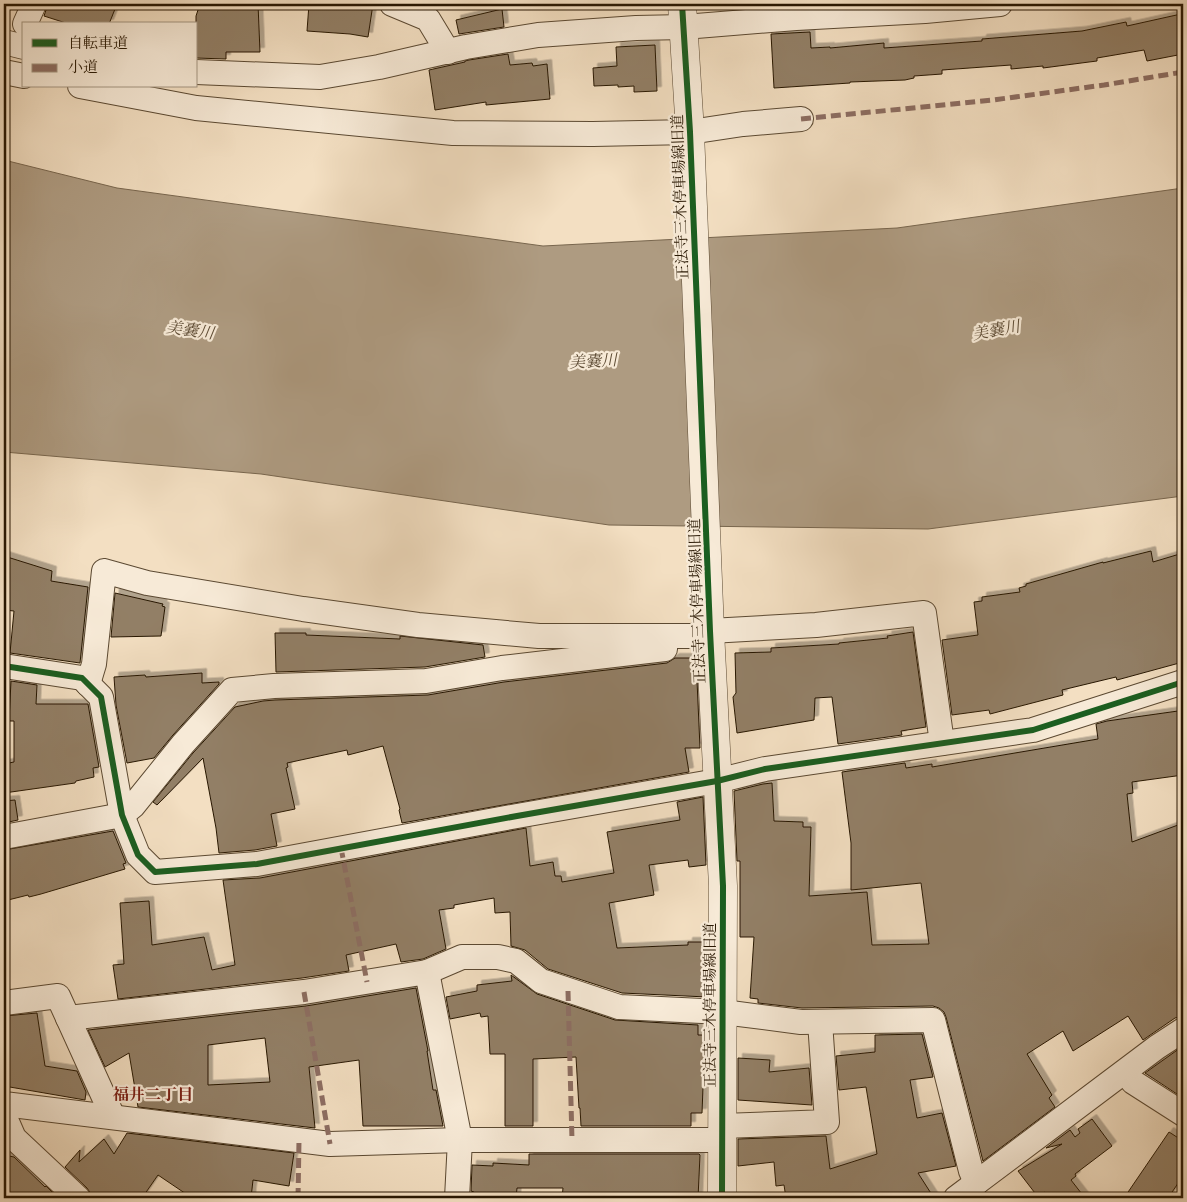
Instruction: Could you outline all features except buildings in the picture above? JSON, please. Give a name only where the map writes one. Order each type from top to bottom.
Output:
[{"type":"street","points":[[26,22],[34,4]]},
{"type":"street","points":[[392,4],[428,19],[448,52]]},
{"type":"street","points":[[198,72],[320,77],[538,35],[636,28],[683,15],[885,8],[925,11],[1000,4]]},
{"type":"street","name":"正法寺三木停車場線旧道","points":[[683,15],[690,140],[701,633],[717,780],[723,886],[722,1198]]},
{"type":"street","points":[[4,72],[22,76]]},
{"type":"street","points":[[91,88],[196,108],[452,133],[593,134],[690,140],[743,124],[802,120]]},
{"type":"street","points":[[88,684],[94,664],[104,571],[148,583],[303,609],[418,625],[539,636],[701,633],[816,625],[924,613],[942,743]]},
{"type":"street","points":[[4,837],[122,815],[133,806],[183,744],[232,690],[274,686],[426,681],[502,668],[694,645],[701,633]]},
{"type":"street","points":[[4,666],[82,678],[101,697],[122,815],[138,855],[155,872],[257,864],[717,780],[765,769],[1033,730],[1183,682]]},
{"type":"street","points":[[68,1018],[304,992],[427,972],[462,957],[498,957],[516,961],[540,981],[619,1008],[723,1012],[802,1022],[933,1020],[971,1171],[976,1183]]},
{"type":"street","points":[[427,972],[460,1140],[457,1198]]},
{"type":"street","points":[[4,1003],[58,996],[113,1117]]},
{"type":"street","points":[[4,1104],[330,1144],[722,1133],[827,1122],[820,1022]]},
{"type":"street","points":[[956,1198],[1157,1047],[1183,1030]]},
{"type":"street","points":[[1125,1072],[1133,1082],[1183,1114]]},
{"type":"street","points":[[4,1115],[14,1138],[78,1198]]},
{"type":"water","name":"美嚢川","points":[[4,160],[117,188],[543,246],[897,228],[1183,188],[1183,496],[928,529],[609,525],[261,474],[4,452]]},
{"type":"marked path","points":[[801,119],[993,100],[1183,72]]},
{"type":"marked path","points":[[341,848],[367,982]]},
{"type":"marked path","points":[[568,991],[572,1140]]},
{"type":"marked path","points":[[304,992],[330,1144]]},
{"type":"marked path","points":[[298,1198],[299,1140]]},
{"type":"cycle path","points":[[682,4],[690,132],[710,631],[723,886],[722,1198]]},
{"type":"cycle path","points":[[4,666],[82,678],[101,697],[122,815],[138,855],[155,872],[257,864],[717,781],[765,769],[1033,730],[1183,682]]},
{"type":"district","name":"福井二丁目","points":[[153,1094]]}]
